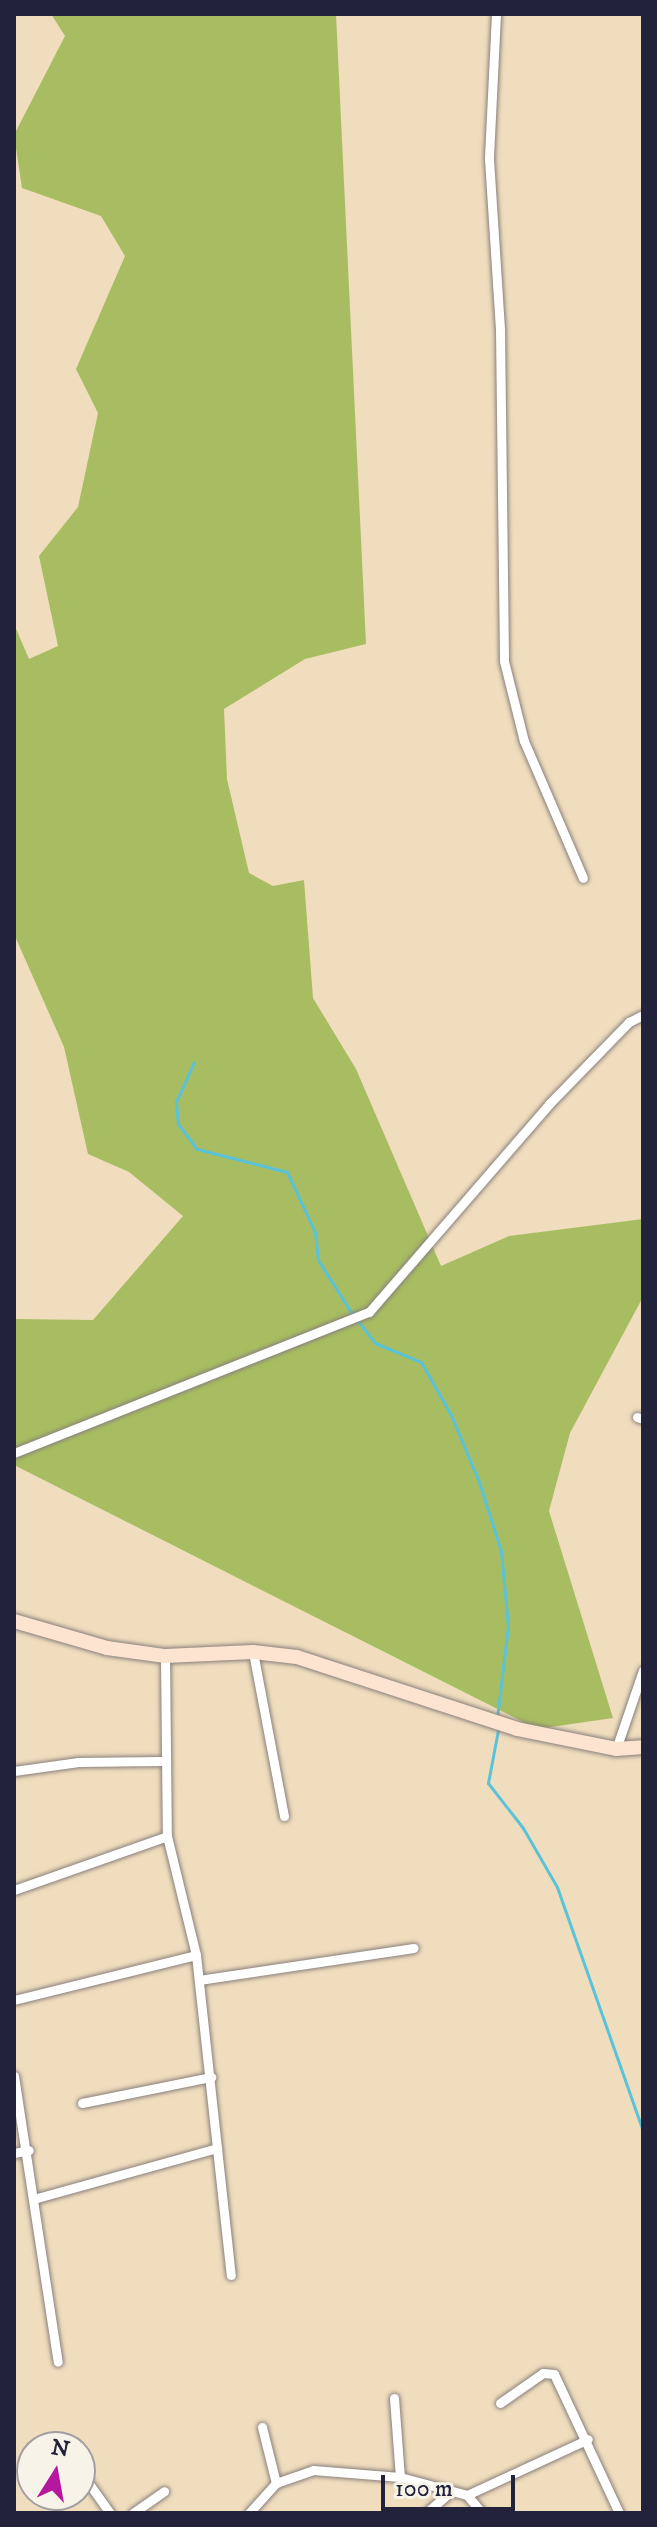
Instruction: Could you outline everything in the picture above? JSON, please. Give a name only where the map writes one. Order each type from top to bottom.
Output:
[{"type":"main road","points":[[14,1621],[107,1648],[165,1656],[253,1652],[297,1657],[517,1729],[616,1749],[643,1747]]},
{"type":"street","points":[[496,14],[489,159],[500,330],[504,661],[524,741],[583,878]]},
{"type":"street","points":[[14,1453],[332,1330],[369,1312],[549,1104],[629,1022],[643,1015]]},
{"type":"street","points":[[253,1652],[284,1816]]},
{"type":"street","points":[[165,1656],[163,1761],[167,1836],[196,1955],[231,2275]]},
{"type":"street","points":[[616,1749],[643,1670]]},
{"type":"street","points":[[14,1771],[78,1762],[163,1761]]},
{"type":"street","points":[[14,1890],[167,1836]]},
{"type":"street","points":[[199,1980],[414,1948]]},
{"type":"street","points":[[14,2000],[196,1955]]},
{"type":"street","points":[[14,2076],[37,2198],[58,2362]]},
{"type":"street","points":[[82,2103],[211,2077]]},
{"type":"street","points":[[37,2198],[217,2148]]},
{"type":"street","points":[[14,2153],[29,2150]]},
{"type":"street","points":[[500,2403],[543,2373],[554,2374],[588,2439],[619,2513]]},
{"type":"street","points":[[394,2398],[400,2477]]},
{"type":"street","points":[[262,2427],[276,2483]]},
{"type":"street","points":[[249,2513],[276,2483],[313,2470],[400,2477],[449,2493],[467,2495],[588,2439]]},
{"type":"street","points":[[133,2513],[164,2491]]},
{"type":"street","points":[[96,2493],[110,2513]]},
{"type":"street","points":[[426,2513],[449,2493]]},
{"type":"street","points":[[467,2495],[482,2513]]},
{"type":"green space","points":[[51,14],[336,14],[366,644],[305,659],[224,709],[227,779],[249,873],[273,886],[304,880],[313,998],[356,1069],[441,1266],[509,1236],[643,1219],[643,1297],[570,1433],[549,1511],[613,1718],[537,1729],[14,1465],[14,1319],[93,1320],[183,1216],[129,1172],[88,1154],[64,1047],[14,934],[14,624],[29,659],[58,646],[39,556],[78,507],[98,413],[76,369],[125,256],[101,216],[22,188],[14,135],[65,36]]},
{"type":"waterway","points":[[194,1062],[176,1102],[178,1124],[197,1149],[287,1172],[315,1232],[318,1260],[353,1315]]},
{"type":"waterway","points":[[358,1321],[375,1343],[421,1362],[451,1415],[479,1482],[501,1551],[508,1626],[497,1718]]},
{"type":"waterway","points":[[498,1730],[488,1783],[523,1828],[557,1887],[643,2131]]}]
